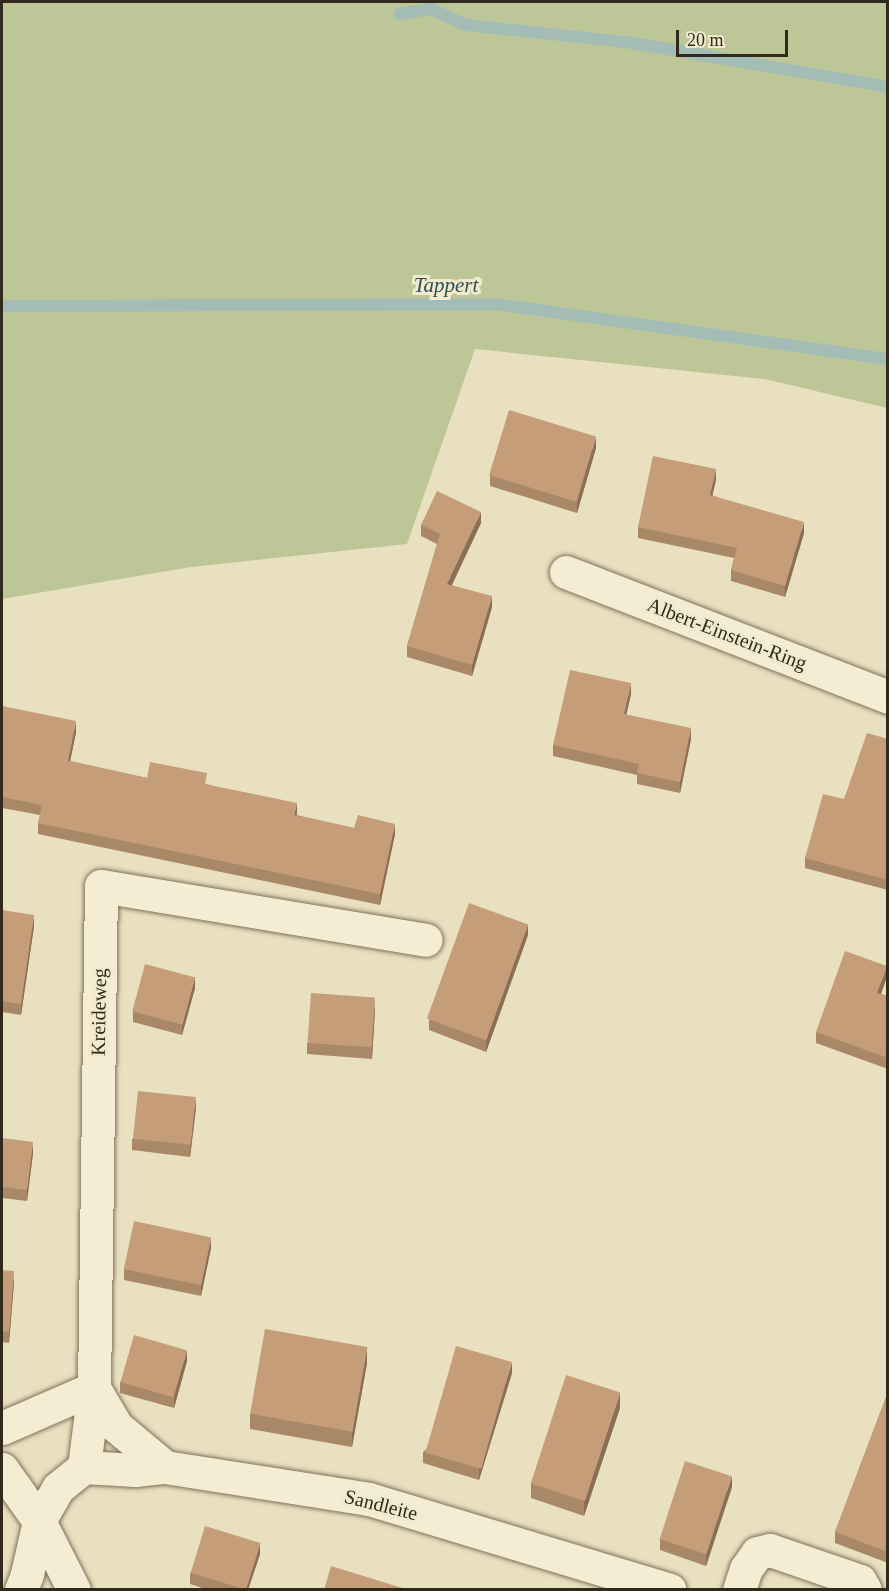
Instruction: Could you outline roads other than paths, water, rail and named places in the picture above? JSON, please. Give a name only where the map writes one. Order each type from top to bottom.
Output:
[{"type":"street","name":"Albert-Einstein-Ring","points":[[566,572],[888,697]]},
{"type":"street","name":"Kreideweg","points":[[84,1467],[94,1388],[101,886],[426,940]]},
{"type":"street","points":[[2,1428],[94,1388],[117,1427],[165,1467]]},
{"type":"street","points":[[21,1590],[39,1521],[58,1488],[84,1467]]},
{"type":"street","name":"Sandleite","points":[[84,1467],[135,1470],[165,1467],[369,1498],[670,1590]]},
{"type":"street","points":[[2,1468],[39,1521],[74,1590]]},
{"type":"street","points":[[739,1590],[746,1569],[757,1553],[770,1550],[860,1581],[865,1590]]},
{"type":"waterway","points":[[399,14],[431,9],[466,25],[626,42],[888,87]]},
{"type":"waterway","name":"Tappert","points":[[2,306],[496,304],[888,359]]}]
